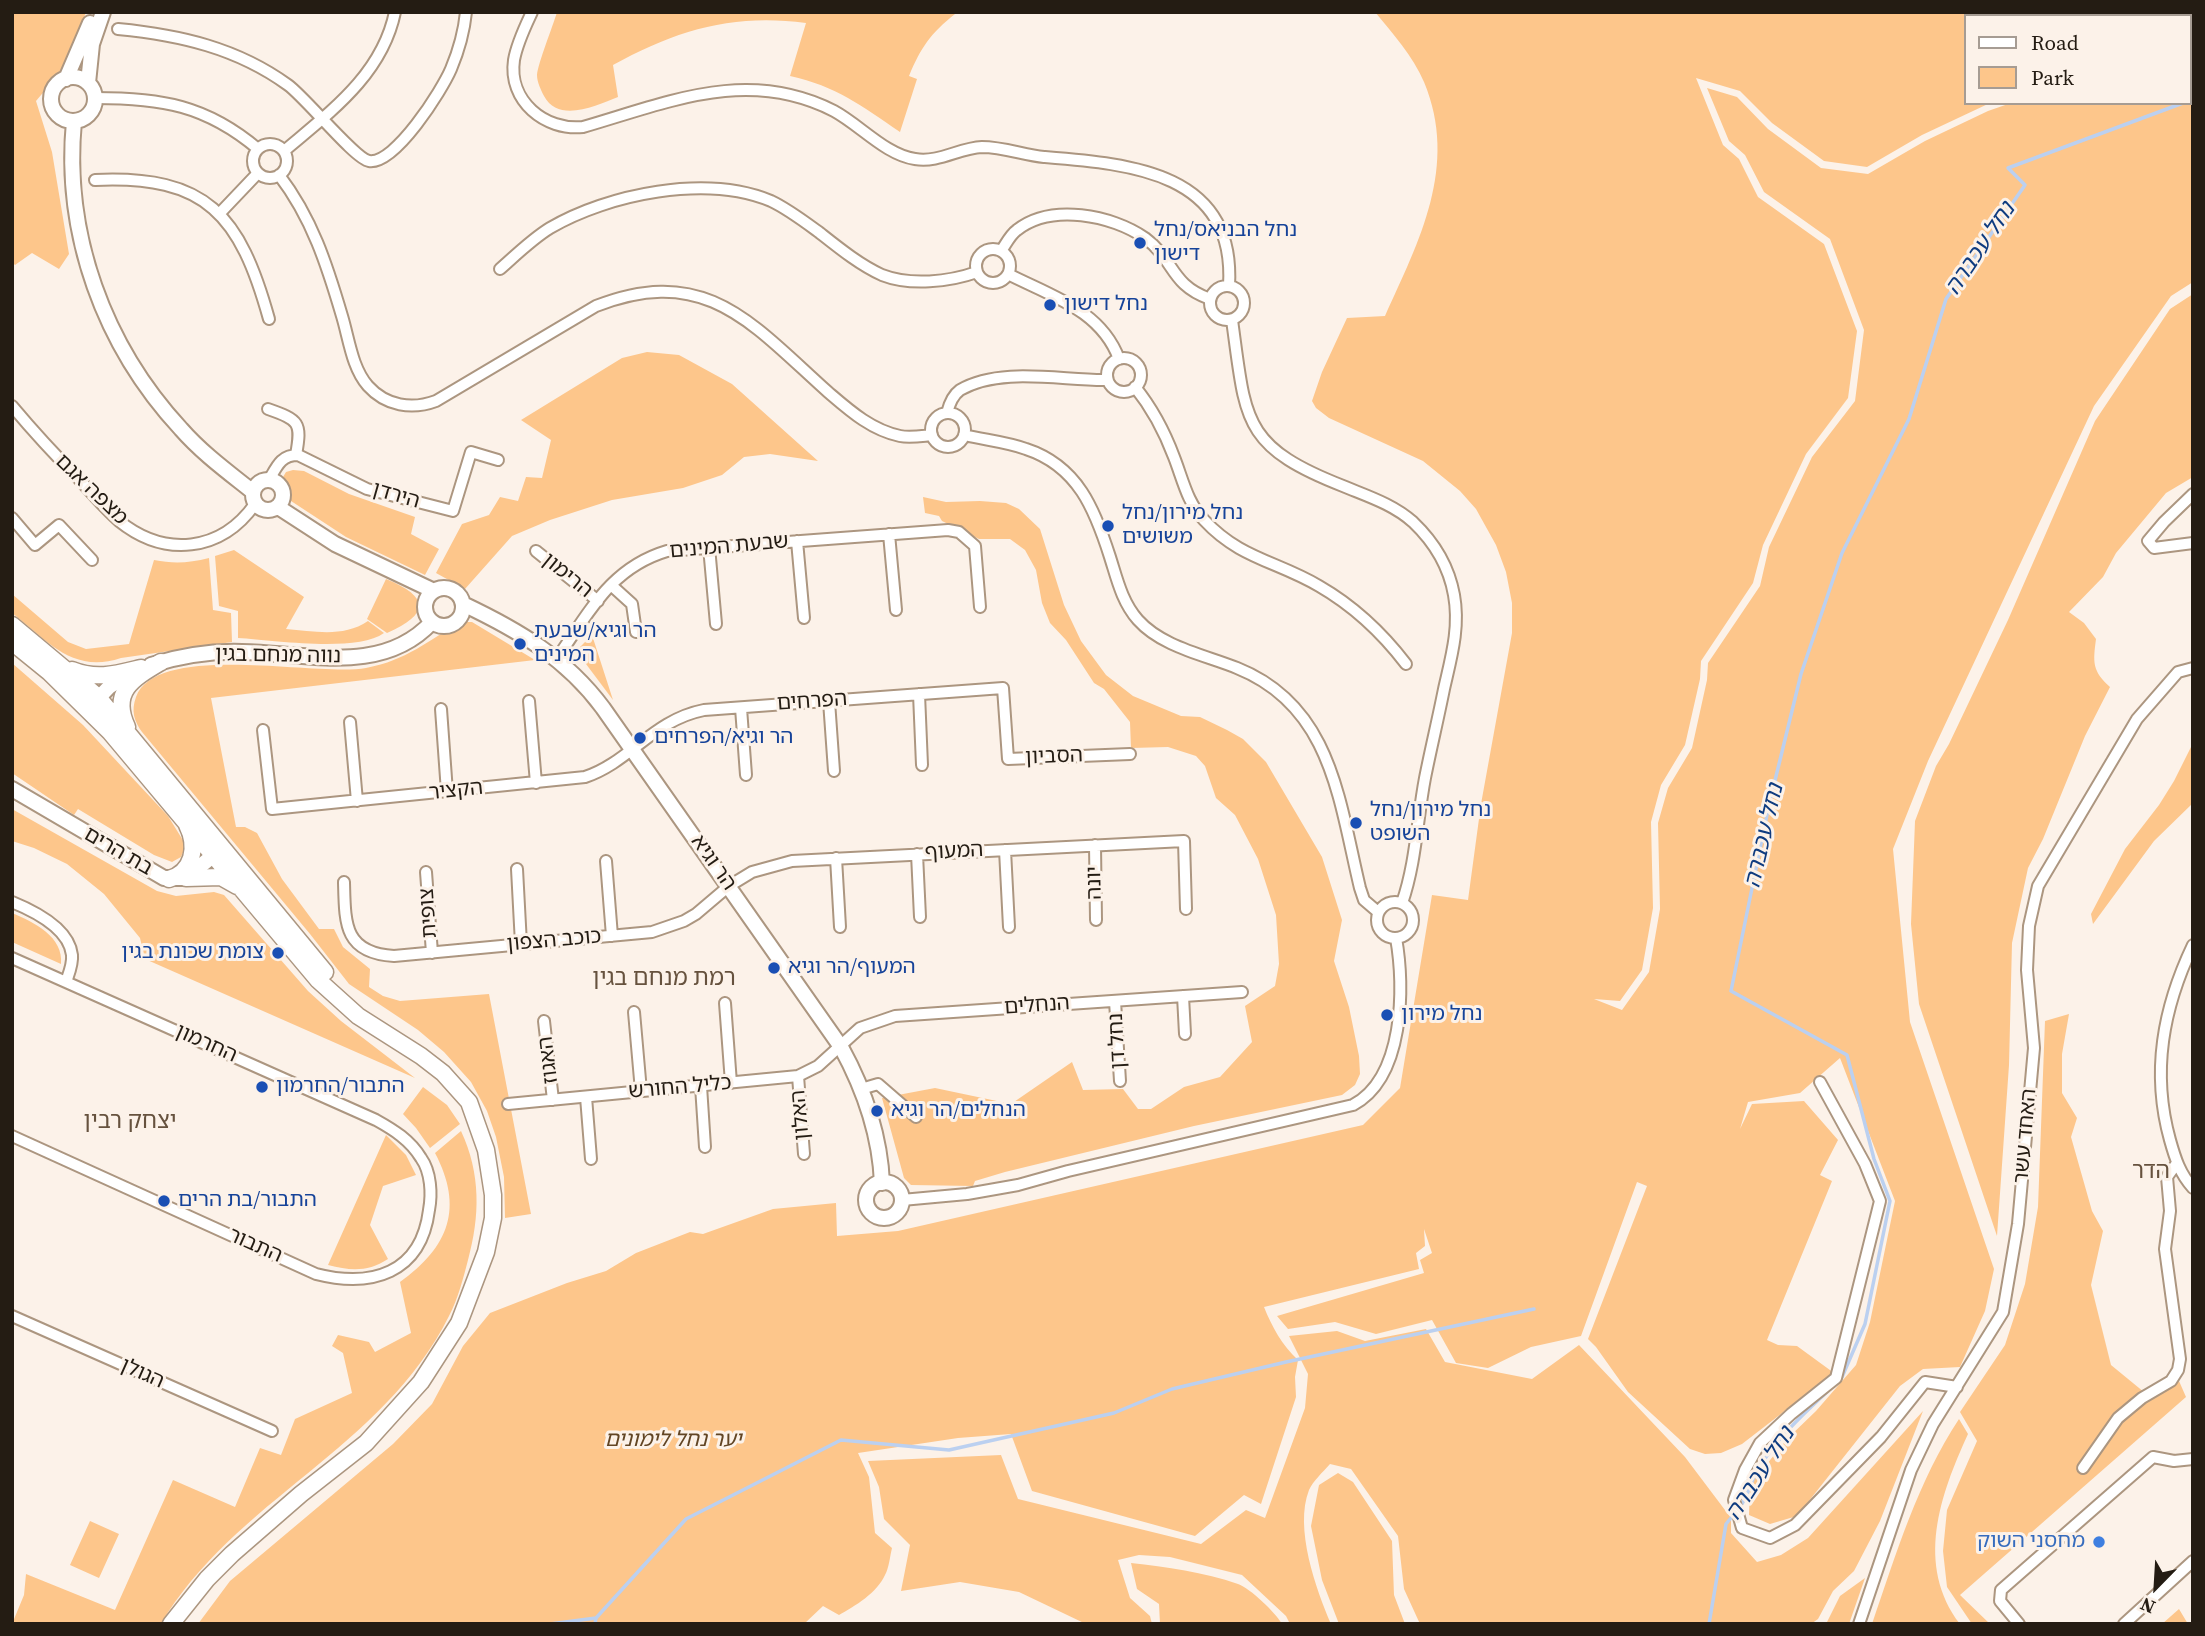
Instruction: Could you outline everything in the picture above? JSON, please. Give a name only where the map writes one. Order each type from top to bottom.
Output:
[{"type":"main road","points":[[12,625],[72,670],[85,675],[107,676],[141,668]]},
{"type":"main road","points":[[12,642],[93,703],[135,741]]},
{"type":"main road","points":[[44,650],[93,703],[183,817],[219,851],[243,890],[299,959],[358,1016],[443,1073],[469,1102],[486,1150],[493,1195],[493,1218],[486,1252],[459,1323],[414,1391],[366,1443],[301,1494],[232,1554],[206,1579],[171,1624]]},
{"type":"main road","points":[[161,662],[134,678],[124,693],[122,712],[135,741],[219,851],[342,992],[358,1016]]},
{"type":"main road","points":[[177,878],[186,870],[191,859],[192,840],[183,817]]},
{"type":"main road","points":[[177,878],[221,877],[243,890]]},
{"type":"street","points":[[66,79],[94,12]]},
{"type":"street","points":[[88,83],[92,44],[103,12]]},
{"type":"street","points":[[284,151],[357,86],[374,64],[395,12]]},
{"type":"street","points":[[118,29],[183,37],[239,56],[289,85],[365,160],[379,160],[416,124],[442,87],[461,43],[466,12]]},
{"type":"street","points":[[532,12],[514,62],[519,90],[533,112],[543,120],[569,128],[708,92],[754,89],[776,91],[815,102],[848,119],[891,150],[909,159],[931,160],[979,147],[1100,163],[1155,174],[1189,191],[1214,217],[1225,236],[1228,249],[1228,286]]},
{"type":"street","points":[[76,77],[88,83],[95,98],[92,110],[85,117],[74,121],[61,117],[52,102],[55,87],[66,79],[76,77]]},
{"type":"street","points":[[95,98],[133,98],[189,108],[232,128],[258,149]]},
{"type":"street","points":[[74,121],[72,173],[78,226],[94,288],[115,335],[143,383],[173,421],[266,510],[278,507],[283,501],[283,491],[276,482],[269,480],[258,484],[254,498]]},
{"type":"street","points":[[272,144],[284,151],[287,164],[279,175],[267,178],[258,173],[253,164],[253,156],[258,149],[272,144]]},
{"type":"street","points":[[219,214],[258,173]]},
{"type":"street","points":[[279,175],[307,217],[318,243],[357,369],[375,393],[393,403],[414,407],[436,401],[596,306],[621,296],[662,291],[702,297],[738,314],[847,409],[876,427],[902,437],[932,435]]},
{"type":"street","points":[[95,180],[123,178],[164,183],[195,196],[219,214],[236,237],[246,257],[269,319]]},
{"type":"street","points":[[500,269],[547,230],[598,205],[631,196],[709,188],[743,192],[772,202],[801,219],[856,260],[885,276],[908,280],[949,280],[976,272]]},
{"type":"street","points":[[1001,251],[1017,230],[1034,221],[1054,216],[1076,215],[1101,219],[1126,227],[1146,239],[1163,254],[1183,286],[1210,299]]},
{"type":"street","points":[[989,249],[1001,251],[1010,262],[1008,274],[1001,282],[988,283],[976,272],[976,262],[980,254],[989,249]]},
{"type":"street","points":[[1008,274],[1071,305],[1088,317],[1108,337],[1119,359]]},
{"type":"street","points":[[1228,286],[1237,289],[1244,301],[1241,314],[1232,320],[1221,320],[1210,310],[1210,299],[1215,289],[1228,286]]},
{"type":"street","points":[[1232,320],[1242,393],[1253,426],[1259,435],[1282,457],[1300,468],[1371,497],[1394,508],[1412,521],[1438,552],[1448,572],[1454,594],[1456,637],[1425,781],[1410,881],[1402,903]]},
{"type":"street","points":[[947,413],[959,391],[1001,378],[1026,376],[1107,380],[1117,391],[1129,392],[1140,379],[1137,365],[1128,359],[1119,359],[1109,367],[1107,380]]},
{"type":"street","points":[[1135,387],[1169,443],[1188,497],[1204,520],[1250,556],[1299,575],[1335,596],[1382,635],[1406,664]]},
{"type":"street","name":"מצפה אגם","points":[[12,407],[117,519],[155,541],[184,545],[215,539],[237,525],[254,498]]},
{"type":"street","points":[[268,409],[297,422],[300,435],[296,455],[282,458],[269,480]]},
{"type":"street","points":[[947,413],[960,418],[964,426],[964,435],[958,444],[948,447],[938,444],[932,435],[933,422],[947,413]]},
{"type":"street","points":[[964,435],[1027,449],[1060,468],[1077,484],[1093,508],[1120,590],[1129,608],[1143,625],[1168,642],[1263,680],[1293,706],[1319,740],[1327,757],[1360,888],[1364,900],[1378,912]]},
{"type":"street","name":"הירדן","points":[[296,455],[367,489],[453,511],[471,452],[498,460]]},
{"type":"street","points":[[2193,494],[2148,541],[2154,548],[2193,543]]},
{"type":"street","points":[[278,507],[342,548],[434,591]]},
{"type":"street","points":[[12,517],[35,545],[59,524],[92,560]]},
{"type":"street","name":"שבעת המינים","points":[[557,658],[598,601],[625,571],[647,557],[667,551],[948,530],[959,533],[975,546],[980,607]]},
{"type":"street","points":[[889,534],[896,610]]},
{"type":"street","points":[[797,541],[804,618]]},
{"type":"street","points":[[709,547],[716,624]]},
{"type":"street","name":"הרימון","points":[[537,551],[598,601]]},
{"type":"street","name":"הרימון","points":[[611,585],[632,604],[636,632]]},
{"type":"street","points":[[444,588],[460,597],[463,604],[462,615],[453,624],[440,626],[432,622],[424,608],[428,596],[444,588]]},
{"type":"street","name":"הר וגיא","points":[[463,604],[520,632],[557,658],[595,698],[840,1045],[861,1089],[880,1152],[882,1183]]},
{"type":"street","name":"נווה מנחם בגין","points":[[93,703],[125,676],[161,662],[218,652],[333,659],[373,655],[409,641],[432,622]]},
{"type":"street","name":"האחד עשר","points":[[1859,1624],[1911,1470],[1933,1424],[2003,1312],[2018,1224],[2034,1048],[2027,970],[2029,926],[2038,886],[2137,719],[2178,672],[2193,668]]},
{"type":"street","name":"הפרחים","points":[[631,748],[687,713],[1003,688]]},
{"type":"street","name":"הסביון","points":[[1003,688],[1008,759],[1130,754]]},
{"type":"street","points":[[919,694],[922,765]]},
{"type":"street","points":[[529,701],[536,783]]},
{"type":"street","points":[[829,701],[834,771]]},
{"type":"street","points":[[741,708],[746,775]]},
{"type":"street","points":[[441,709],[447,792]]},
{"type":"street","points":[[350,722],[357,801]]},
{"type":"street","name":"הקציר","points":[[263,730],[272,809],[573,779],[596,773],[631,748]]},
{"type":"street","name":"בת הרים","points":[[12,789],[151,873],[177,878]]},
{"type":"street","name":"המעוף","points":[[729,886],[752,872],[792,860],[1184,841],[1186,909]]},
{"type":"street","name":"יונה","points":[[1095,845],[1096,920]]},
{"type":"street","points":[[1004,850],[1009,927]]},
{"type":"street","points":[[177,878],[219,851]]},
{"type":"street","points":[[917,854],[920,917]]},
{"type":"street","points":[[836,858],[840,927]]},
{"type":"street","points":[[606,861],[612,936]]},
{"type":"street","points":[[517,869],[521,944]]},
{"type":"street","name":"צופית","points":[[426,873],[432,953]]},
{"type":"street","name":"כוכב הצפון","points":[[344,882],[345,916],[349,934],[365,950],[377,955],[394,956],[652,932],[696,914],[729,886]]},
{"type":"street","points":[[12,902],[42,917],[58,929],[67,942],[72,954],[66,982]]},
{"type":"street","points":[[1388,903],[1402,903],[1413,916],[1413,925],[1406,935],[1391,938],[1379,930],[1378,912],[1388,903]]},
{"type":"street","points":[[902,1199],[967,1194],[1018,1185],[1353,1105],[1363,1100],[1377,1087],[1391,1055],[1402,977],[1396,938]]},
{"type":"street","points":[[2193,945],[2171,1000],[2159,1064],[2165,1122],[2177,1163],[2193,1188]]},
{"type":"street","name":"החרמון","points":[[12,958],[376,1120],[401,1135],[423,1159],[432,1195],[427,1224],[418,1246]]},
{"type":"street","name":"הנחלים","points":[[840,1045],[860,1028],[895,1016],[1242,992]]},
{"type":"street","points":[[1183,996],[1185,1034]]},
{"type":"street","name":"נחל דן","points":[[1115,1001],[1120,1081]]},
{"type":"street","points":[[725,1003],[732,1083]]},
{"type":"street","points":[[634,1012],[642,1091]]},
{"type":"street","name":"האגוז","points":[[544,1021],[553,1100]]},
{"type":"street","name":"כליל החורש","points":[[508,1104],[798,1076],[818,1066],[840,1045]]},
{"type":"street","name":"האלון","points":[[798,1076],[804,1154]]},
{"type":"street","points":[[1820,1082],[1866,1164],[1880,1201],[1836,1378],[1760,1443],[1745,1470],[1735,1501],[1742,1528],[1770,1538],[1795,1525],[1881,1437],[1925,1382],[1957,1387]]},
{"type":"street","points":[[861,1089],[878,1084],[916,1117]]},
{"type":"street","points":[[701,1086],[705,1147]]},
{"type":"street","points":[[586,1097],[591,1159]]},
{"type":"street","name":"התבור","points":[[12,1136],[328,1277],[353,1280],[386,1274],[409,1258],[418,1246]]},
{"type":"street","points":[[2083,1468],[2118,1418],[2142,1398],[2171,1381],[2178,1370],[2180,1359],[2165,1249],[2170,1211],[2167,1177],[2177,1163]]},
{"type":"street","points":[[882,1183],[898,1189],[902,1199],[895,1215],[882,1218],[868,1209],[867,1197],[872,1187],[882,1183]]},
{"type":"street","name":"הגולן","points":[[12,1316],[272,1431]]},
{"type":"street","points":[[2019,1624],[2000,1601],[2001,1590],[2153,1457],[2174,1461],[2193,1459]]},
{"type":"street","points":[[2124,1624],[2193,1561]]},
{"type":"green space","points":[[12,12],[86,12],[68,63],[36,101],[52,152],[69,254],[59,269],[32,253],[15,265],[12,262]]},
{"type":"green space","points":[[557,12],[955,14],[928,41],[913,66],[909,76],[917,79],[900,132],[835,91],[790,76],[806,23],[780,20],[754,20],[706,27],[660,42],[613,65],[618,97],[579,110],[559,109],[544,96],[537,75]]},
{"type":"green space","name":"יער נחל לימונים","points":[[1375,12],[2193,12],[2191,54],[2191,14],[1964,14],[1964,105],[1986,105],[1922,135],[1867,167],[1824,161],[1772,123],[1740,91],[1696,78],[1723,145],[1739,159],[1758,197],[1824,244],[1857,331],[1848,398],[1806,454],[1763,545],[1753,583],[1701,661],[1700,679],[1685,745],[1661,785],[1651,822],[1653,908],[1642,970],[1620,1001],[1594,999],[1622,1010],[1649,972],[1660,909],[1658,823],[1668,788],[1692,748],[1707,680],[1708,663],[1760,586],[1769,547],[1812,457],[1855,401],[1864,330],[1830,239],[1764,192],[1745,155],[1729,141],[1707,88],[1737,97],[1768,129],[1821,168],[1868,174],[1925,141],[2005,105],[2191,105],[2193,60],[2193,282],[2171,296],[2094,406],[1928,761],[1893,849],[1910,1022],[1994,1269],[1985,1311],[1960,1367],[1923,1369],[1900,1386],[1797,1516],[1770,1524],[1749,1515],[1750,1485],[1787,1439],[1816,1411],[1856,1365],[1870,1322],[1895,1201],[1840,1058],[1800,1093],[1748,1102],[1740,1129],[1752,1104],[1804,1101],[1838,1140],[1820,1175],[1832,1181],[1767,1340],[1778,1345],[1797,1346],[1834,1373],[1742,1444],[1721,1453],[1705,1454],[1690,1449],[1628,1392],[1588,1339],[1647,1186],[1637,1182],[1581,1336],[1531,1347],[1488,1368],[1456,1363],[1432,1320],[1376,1334],[1335,1322],[1288,1329],[1277,1316],[1424,1273],[1420,1260],[1432,1253],[1424,1229],[1425,1246],[1416,1253],[1419,1269],[1264,1307],[1278,1335],[1298,1360],[1296,1397],[1261,1504],[1244,1495],[1195,1536],[1032,1491],[1011,1434],[958,1438],[858,1453],[869,1477],[875,1533],[892,1548],[888,1569],[877,1588],[858,1603],[839,1615],[823,1606],[804,1624],[198,1624],[230,1581],[393,1444],[432,1404],[463,1346],[490,1313],[606,1271],[636,1253],[690,1232],[703,1234],[773,1209],[836,1203],[837,1236],[898,1231],[1363,1125],[1400,1088],[1432,895],[1468,900],[1481,804],[1512,633],[1512,603],[1506,572],[1496,545],[1476,509],[1460,491],[1423,461],[1329,418],[1316,408],[1312,401],[1347,318],[1385,316],[1422,231],[1430,202],[1436,173],[1434,113],[1419,72],[1396,37]]},
{"type":"green space","points":[[2193,294],[2193,477],[2166,493],[2116,553],[2103,577],[2069,612],[2084,623],[2096,639],[2095,666],[2110,687],[2085,736],[2043,839],[2028,868],[2012,943],[2009,1065],[1997,1236],[1919,1004],[1911,924],[1915,821],[1936,766],[2008,620],[2095,421],[2170,309]]},
{"type":"green space","points":[[647,352],[679,355],[732,384],[818,461],[770,454],[744,457],[722,475],[683,488],[612,500],[550,520],[512,536],[465,589],[436,573],[462,524],[489,515],[500,497],[518,501],[526,477],[542,478],[551,440],[521,420],[622,358]]},
{"type":"green space","points":[[304,471],[349,494],[415,517],[411,534],[439,549],[425,575],[346,537],[291,501],[280,482],[286,472]]},
{"type":"green space","points":[[923,497],[946,502],[1006,503],[1019,509],[1040,529],[1064,605],[1081,641],[1106,675],[1133,696],[1181,716],[1200,717],[1227,730],[1243,739],[1266,762],[1322,857],[1342,920],[1334,961],[1349,1007],[1360,1074],[1355,1085],[1342,1095],[1194,1126],[1005,1172],[975,1181],[973,1186],[911,1185],[904,1178],[882,1098],[935,1088],[1011,1104],[1072,1062],[1083,1090],[1123,1089],[1138,1109],[1151,1109],[1184,1087],[1220,1077],[1252,1042],[1245,1006],[1275,986],[1279,964],[1276,915],[1258,859],[1235,815],[1216,798],[1205,766],[1196,756],[1168,747],[1131,748],[1130,722],[1104,689],[1094,683],[1066,640],[1050,623],[1042,603],[1036,570],[1025,550],[1010,539],[979,539],[942,521],[939,516],[925,513]]},
{"type":"green space","points":[[234,550],[304,597],[286,629],[338,632],[368,621],[384,633],[371,639],[335,644],[238,638],[238,611],[219,606],[215,556]]},
{"type":"green space","points":[[209,558],[213,610],[231,613],[232,642],[104,662],[88,662],[74,658],[49,644],[12,613],[12,594],[68,642],[86,649],[129,644],[154,560],[182,562]]},
{"type":"green space","points":[[386,579],[411,592],[419,606],[411,619],[387,633],[367,619]]},
{"type":"green space","points":[[462,622],[472,622],[535,660],[211,698],[236,827],[245,827],[257,833],[282,879],[319,929],[334,929],[343,947],[370,969],[369,987],[383,996],[400,1001],[489,994],[531,1214],[505,1218],[504,1177],[496,1137],[487,1111],[471,1082],[444,1052],[418,1030],[349,984],[142,732],[135,720],[134,711],[136,697],[150,680],[174,670],[241,665],[343,670],[366,668],[405,655]]},
{"type":"green space","points":[[592,635],[613,700],[580,656],[580,647]]},
{"type":"green space","points":[[12,663],[83,725],[168,816],[184,842],[181,857],[172,862],[154,855],[78,809],[74,815],[12,773]]},
{"type":"green space","points":[[2193,743],[2193,803],[2154,841],[2093,924],[2091,914],[2125,849],[2159,805]]},
{"type":"green space","points":[[12,809],[157,891],[176,896],[214,892],[224,895],[308,991],[341,1021],[415,1078],[145,959],[140,938],[104,894],[67,864],[12,841]]},
{"type":"green space","points":[[12,913],[38,926],[53,938],[61,954],[61,964],[12,942]]},
{"type":"green space","points":[[2069,1014],[2062,1054],[2062,1093],[2077,1118],[2071,1137],[2092,1211],[2103,1231],[2091,1285],[2111,1365],[2150,1397],[2179,1381],[2186,1397],[1960,1595],[1990,1624],[1972,1624],[1947,1587],[1943,1551],[1947,1510],[1977,1441],[1960,1412],[2005,1345],[2025,1284],[2038,1207],[2045,1021]]},
{"type":"green space","points":[[423,1087],[447,1105],[460,1124],[430,1148],[403,1114]]},
{"type":"green space","points":[[461,1131],[468,1147],[475,1179],[476,1211],[472,1244],[458,1296],[421,1362],[386,1403],[228,1542],[192,1581],[161,1624],[12,1624],[24,1595],[26,1574],[115,1610],[173,1480],[235,1507],[260,1448],[281,1455],[295,1419],[352,1393],[343,1353],[332,1346],[338,1335],[369,1342],[375,1352],[411,1333],[400,1282],[430,1255],[447,1225],[449,1191],[435,1153]]},
{"type":"green space","points":[[386,1135],[406,1155],[416,1175],[383,1186],[370,1225],[388,1259],[359,1269],[328,1265]]},
{"type":"green space","points":[[1426,1329],[1445,1362],[1532,1379],[1579,1345],[1685,1457],[1731,1518],[1731,1533],[1757,1562],[1781,1555],[1808,1538],[1923,1411],[1880,1521],[1854,1571],[1833,1591],[1818,1619],[1811,1624],[1420,1624],[1404,1589],[1398,1536],[1351,1469],[1330,1464],[1309,1490],[1304,1522],[1313,1576],[1331,1624],[1290,1624],[1286,1616],[1242,1575],[1170,1557],[1139,1555],[1118,1560],[1130,1598],[1150,1616],[1152,1624],[1086,1624],[1019,1592],[960,1582],[901,1591],[910,1545],[884,1519],[879,1487],[868,1461],[1001,1455],[1018,1499],[1201,1544],[1246,1510],[1265,1518],[1305,1408],[1308,1374],[1289,1336],[1337,1331],[1365,1341]]},
{"type":"green space","points":[[1959,1419],[1968,1434],[1941,1505],[1935,1554],[1938,1578],[1946,1601],[1960,1624],[1872,1624],[1899,1545],[1931,1467]]},
{"type":"green space","points":[[1338,1473],[1353,1482],[1392,1541],[1394,1595],[1405,1624],[1339,1624],[1322,1580],[1311,1526],[1319,1485]]},
{"type":"green space","points":[[90,1521],[119,1534],[99,1578],[70,1565]]},
{"type":"green space","points":[[1131,1563],[1198,1573],[1238,1584],[1262,1601],[1282,1624],[1160,1624],[1159,1604],[1137,1589]]},
{"type":"green space","points":[[1865,1578],[1849,1624],[1826,1624],[1840,1596]]},
{"type":"green space","points":[[2179,1609],[2188,1624],[2162,1624]]},
{"type":"waterway","name":"נחל עכברה","points":[[1838,1382],[1865,1324],[1890,1201],[1874,1159],[1847,1055],[1731,991],[1769,805],[1801,674],[1842,553],[1909,419],[1946,299],[2025,185],[2008,168],[2178,105]]},
{"type":"waterway","points":[[595,1624],[596,1618],[686,1519],[841,1440],[949,1450],[1114,1413],[1172,1389],[1534,1309]]},
{"type":"waterway","name":"נחל עכברה","points":[[1740,1507],[1767,1455],[1827,1392]]},
{"type":"waterway","name":"נחל עכברה","points":[[1709,1624],[1726,1524],[1735,1513]]},
{"type":"waterway","points":[[550,1624],[596,1618]]},
{"type":"place","name":"נחל הבניאס/נחל דישון","points":[[1140,243]]},
{"type":"place","name":"נחל דישון","points":[[1050,305]]},
{"type":"place","name":"נחל מירון/נחל משושים","points":[[1108,526]]},
{"type":"place","name":"הר וגיא/שבעת המינים","points":[[520,644]]},
{"type":"place","name":"הר וגיא/הפרחים","points":[[640,738]]},
{"type":"place","name":"נחל מירון/נחל השופט","points":[[1356,823]]},
{"type":"place","name":"צומת שכונת בגין","points":[[278,953]]},
{"type":"place","name":"המעוף/הר וגיא","points":[[774,968]]},
{"type":"place","name":"נחל מירון","points":[[1387,1015]]},
{"type":"place","name":"התבור/החרמון","points":[[262,1087]]},
{"type":"place","name":"הנחלים/הר וגיא","points":[[877,1111]]},
{"type":"place","name":"התבור/בת הרים","points":[[164,1201]]},
{"type":"place","name":"מחסני השוק","points":[[2099,1542]]},
{"type":"district","name":"רמת מנחם בגין","points":[[664,979]]},
{"type":"district","name":"יצחק רבין","points":[[130,1122]]},
{"type":"district","name":"הדר","points":[[2151,1172]]}]
